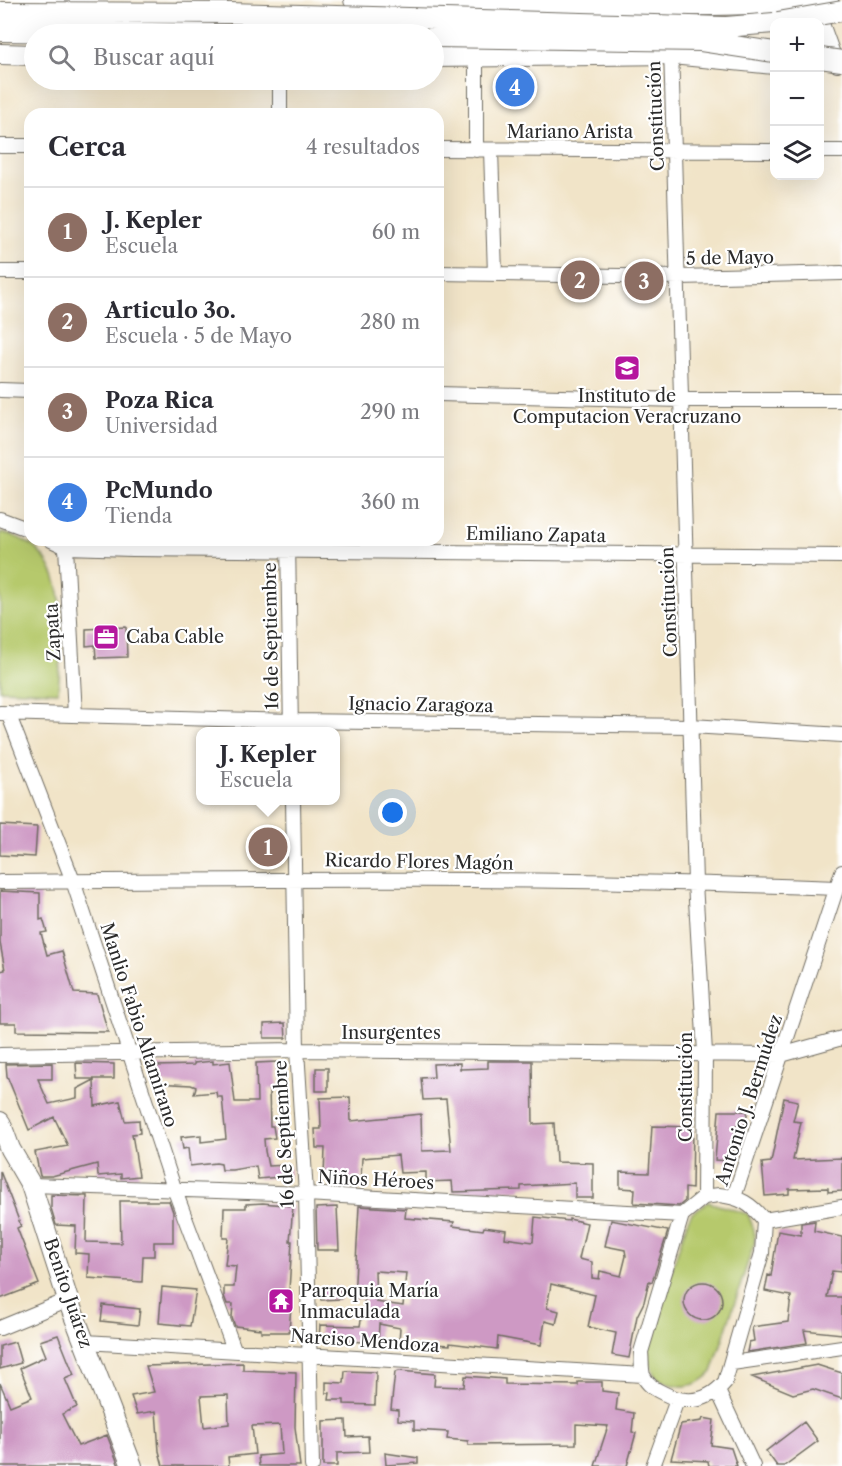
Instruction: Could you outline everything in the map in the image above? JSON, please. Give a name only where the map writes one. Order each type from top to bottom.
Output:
[{"type":"main road","points":[[354,0],[663,3],[818,1]]},
{"type":"main road","points":[[804,18],[842,11]]},
{"type":"main road","points":[[0,12],[230,13],[726,27],[770,23]]},
{"type":"main road","points":[[0,31],[24,31]]},
{"type":"main road","points":[[444,37],[700,41],[770,51]]},
{"type":"main road","points":[[0,54],[24,55]]},
{"type":"main road","points":[[444,57],[672,54],[770,64]]},
{"type":"main road","points":[[824,60],[841,67]]},
{"type":"main road","points":[[824,68],[841,67]]},
{"type":"main road","name":"Benito Juárez","points":[[0,1122],[5,1151],[31,1185],[68,1300],[132,1466]]},
{"type":"street","points":[[54,24],[55,0]]},
{"type":"street","points":[[323,24],[354,0]]},
{"type":"street","points":[[344,24],[379,0]]},
{"type":"street","points":[[818,1],[841,67]]},
{"type":"street","name":"Constitución","points":[[663,3],[672,54],[695,882],[705,1053],[704,1197]]},
{"type":"street","points":[[476,57],[476,150]]},
{"type":"street","points":[[280,90],[280,108]]},
{"type":"street","points":[[0,146],[24,146]]},
{"type":"street","name":"Mariano Arista","points":[[444,149],[770,151]]},
{"type":"street","points":[[491,150],[495,274]]},
{"type":"street","points":[[824,151],[842,151]]},
{"type":"street","points":[[0,272],[24,272]]},
{"type":"street","name":"5 de Mayo","points":[[444,273],[678,277],[842,273]]},
{"type":"street","points":[[0,390],[24,391]]},
{"type":"street","points":[[444,394],[682,400],[842,400]]},
{"type":"street","points":[[0,519],[24,528]]},
{"type":"street","name":"Emiliano Zapata","points":[[62,546],[66,548],[110,546]]},
{"type":"street","name":"16 de Septiembre","points":[[288,546],[291,726]]},
{"type":"street","name":"Emiliano Zapata","points":[[328,546],[686,555],[842,556]]},
{"type":"street","name":"Zapata","points":[[66,548],[75,715]]},
{"type":"street","name":"Ignacio Zaragoza","points":[[4,713],[291,726],[691,726],[842,735]]},
{"type":"street","name":"Manlio Fabio Altamirano","points":[[4,713],[73,881],[174,1191],[234,1349]]},
{"type":"street","name":"16 de Septiembre","points":[[292,805],[297,1050],[306,1194],[312,1466]]},
{"type":"street","name":"Antonio J. Bermúdez","points":[[764,1220],[753,1206],[734,1197],[842,872]]},
{"type":"street","name":"Ricardo Flores Magón","points":[[0,882],[295,879],[695,882],[837,888]]},
{"type":"street","name":"Insurgentes","points":[[0,1055],[297,1050],[781,1055],[842,1038]]},
{"type":"street","name":"Niños Héroes","points":[[31,1185],[306,1194],[682,1215]]},
{"type":"street","points":[[734,1197],[704,1197],[682,1215],[641,1352],[643,1375],[651,1387],[677,1400],[690,1401],[718,1391],[725,1382],[762,1253],[764,1220],[842,1207]]},
{"type":"street","points":[[0,1328],[68,1300]]},
{"type":"street","name":"Narciso Mendoza","points":[[85,1342],[234,1349],[310,1357],[643,1375]]},
{"type":"street","points":[[732,1363],[842,1347]]},
{"type":"street","points":[[718,1391],[753,1466]]},
{"type":"street","points":[[653,1466],[677,1400]]},
{"type":"green space","points":[[0,532],[24,541],[24,546],[31,546],[43,556],[54,574],[60,596],[62,645],[58,692],[0,690]]},
{"type":"green space","points":[[708,1202],[748,1214],[755,1241],[712,1372],[692,1385],[677,1386],[655,1376],[646,1356],[646,1348],[688,1220],[692,1213]]},
{"type":"building","name":"Caba Cable","points":[[126,627],[127,657],[96,658],[95,645],[86,646],[86,629]]},
{"type":"building","points":[[0,825],[37,827],[35,857],[0,855]]},
{"type":"building","points":[[0,891],[40,893],[40,920],[43,919],[47,932],[41,933],[47,955],[62,951],[74,993],[97,994],[108,1032],[16,1031],[16,1023],[0,1023],[0,971],[5,970],[0,943]]},
{"type":"building","points":[[285,1023],[286,1038],[264,1038],[264,1024]]},
{"type":"building","points":[[213,1061],[213,1064],[230,1062],[235,1102],[257,1102],[256,1063],[277,1062],[278,1088],[269,1089],[270,1126],[273,1126],[275,1138],[264,1139],[265,1151],[268,1166],[289,1165],[290,1176],[258,1179],[256,1166],[222,1170],[221,1164],[216,1163],[190,1166],[188,1148],[183,1149],[181,1137],[201,1135],[201,1142],[226,1139],[222,1097],[217,1097],[216,1092],[194,1094],[196,1087],[191,1085],[155,1083],[155,1066],[194,1065],[194,1063]]},
{"type":"building","points":[[488,1061],[532,1061],[533,1124],[554,1123],[556,1162],[593,1163],[593,1198],[575,1198],[575,1183],[521,1186],[521,1190],[453,1192],[452,1181],[426,1182],[426,1172],[400,1173],[398,1155],[362,1158],[361,1179],[324,1176],[325,1148],[316,1148],[315,1129],[321,1129],[320,1098],[350,1097],[351,1121],[421,1114],[422,1151],[451,1150],[446,1099],[423,1100],[421,1078],[434,1077],[433,1064],[460,1063],[460,1069],[488,1068]]},
{"type":"building","points":[[52,1063],[52,1079],[38,1079],[49,1104],[77,1098],[77,1089],[94,1080],[95,1106],[120,1101],[125,1121],[139,1120],[140,1133],[132,1134],[139,1176],[121,1178],[121,1174],[98,1176],[97,1164],[52,1176],[40,1176],[35,1152],[68,1146],[54,1117],[29,1130],[7,1076],[6,1064]]},
{"type":"building","points":[[76,1063],[114,1064],[114,1079],[77,1079]]},
{"type":"building","points":[[316,1068],[328,1068],[328,1091],[316,1091]]},
{"type":"building","points":[[784,1098],[798,1101],[793,1121],[801,1122],[793,1160],[842,1158],[842,1191],[828,1192],[828,1188],[789,1189],[789,1194],[765,1196],[762,1163],[771,1162]]},
{"type":"building","points":[[719,1111],[748,1111],[744,1126],[736,1125],[732,1161],[715,1160]]},
{"type":"building","points":[[652,1126],[693,1127],[692,1189],[685,1188],[685,1201],[679,1206],[634,1203],[635,1189],[620,1188],[620,1172],[649,1173]]},
{"type":"building","points":[[0,1171],[21,1226],[17,1228],[39,1284],[0,1299]]},
{"type":"building","points":[[51,1195],[87,1196],[86,1242],[121,1243],[120,1201],[169,1201],[173,1212],[173,1242],[154,1242],[154,1256],[143,1256],[142,1282],[88,1278],[89,1254],[75,1253],[76,1226],[56,1225],[51,1208]]},
{"type":"building","points":[[246,1204],[293,1206],[290,1241],[292,1241],[289,1291],[292,1292],[289,1332],[261,1332],[261,1329],[235,1326],[232,1318],[233,1304],[227,1304],[224,1296],[224,1287],[234,1287],[236,1266],[225,1265],[228,1238],[223,1238],[224,1208],[246,1208]]},
{"type":"building","points":[[359,1206],[406,1209],[405,1218],[454,1222],[453,1226],[483,1230],[484,1227],[506,1230],[505,1238],[533,1242],[535,1217],[569,1221],[569,1219],[587,1223],[579,1259],[592,1262],[592,1278],[599,1279],[600,1271],[621,1276],[626,1256],[625,1250],[605,1246],[611,1220],[668,1231],[652,1282],[649,1281],[644,1302],[637,1316],[629,1358],[612,1355],[616,1333],[588,1327],[595,1295],[551,1284],[547,1308],[559,1311],[556,1324],[545,1321],[541,1345],[498,1337],[497,1349],[450,1343],[450,1345],[399,1342],[400,1328],[379,1324],[378,1343],[319,1339],[320,1325],[360,1326],[365,1298],[354,1299]],"holes":[[[375,1271],[406,1273],[403,1306],[376,1302]]]},
{"type":"building","points":[[337,1207],[339,1250],[317,1250],[316,1208]]},
{"type":"building","points":[[815,1221],[814,1231],[842,1237],[842,1272],[832,1271],[827,1297],[842,1297],[842,1334],[804,1330],[807,1343],[747,1352],[749,1342],[754,1341],[752,1327],[788,1322],[791,1296],[765,1291],[768,1275],[771,1276],[778,1231],[801,1235],[801,1223]]},
{"type":"building","points":[[703,1282],[717,1287],[722,1301],[717,1315],[703,1320],[689,1315],[684,1301],[689,1287]]},
{"type":"building","points":[[162,1287],[196,1290],[190,1326],[159,1323]]},
{"type":"building","points":[[340,1287],[341,1299],[321,1300],[320,1288]]},
{"type":"building","points":[[103,1305],[140,1309],[138,1325],[101,1321]]},
{"type":"building","points":[[58,1335],[74,1375],[65,1379],[77,1407],[62,1414],[78,1446],[107,1435],[119,1466],[0,1466],[0,1383],[10,1406],[32,1397],[20,1368],[46,1356],[40,1341]]},
{"type":"building","points":[[15,1342],[21,1363],[0,1369],[0,1346]]},
{"type":"building","points":[[243,1363],[243,1370],[296,1372],[295,1427],[300,1466],[259,1466],[258,1456],[282,1454],[280,1425],[252,1426],[255,1454],[228,1457],[229,1466],[163,1466],[159,1451],[156,1411],[137,1414],[131,1396],[154,1392],[146,1366]],"holes":[[[228,1395],[229,1424],[204,1427],[201,1396]]]},
{"type":"building","points":[[817,1365],[842,1373],[842,1399],[813,1389],[793,1394],[752,1377]]},
{"type":"building","points":[[345,1371],[376,1372],[375,1405],[344,1404],[344,1400],[329,1400],[330,1393],[326,1393],[326,1382],[344,1383]]},
{"type":"building","points":[[395,1372],[435,1374],[434,1386],[464,1387],[465,1376],[505,1379],[505,1384],[578,1385],[578,1382],[602,1382],[602,1391],[618,1393],[616,1410],[634,1413],[632,1432],[636,1433],[627,1466],[595,1466],[608,1426],[576,1424],[576,1444],[468,1445],[468,1441],[447,1439],[448,1432],[414,1430],[414,1421],[398,1420],[398,1410],[391,1409]]},
{"type":"building","points":[[703,1418],[714,1420],[711,1445],[731,1448],[737,1466],[709,1466],[708,1461],[671,1459],[681,1424],[702,1421]]},
{"type":"building","points":[[346,1420],[347,1437],[368,1436],[369,1452],[337,1453],[337,1466],[323,1466],[323,1421]]},
{"type":"building","points":[[804,1422],[818,1441],[784,1466],[777,1466],[766,1451]]},
{"type":"building","points":[[385,1453],[418,1458],[418,1463],[386,1465]]},
{"type":"place","name":"PcMundo","points":[[515,87]]},
{"type":"place","name":"Articulo 3o.","points":[[580,280]]},
{"type":"place","name":"Poza Rica","points":[[644,281]]},
{"type":"place","name":"Instituto de Computacion Veracruzano","points":[[627,368]]},
{"type":"place","name":"Caba Cable","points":[[106,637]]},
{"type":"place","name":"J. Kepler","points":[[268,847]]},
{"type":"place","name":"Parroquia María Inmaculada","points":[[281,1301]]}]
